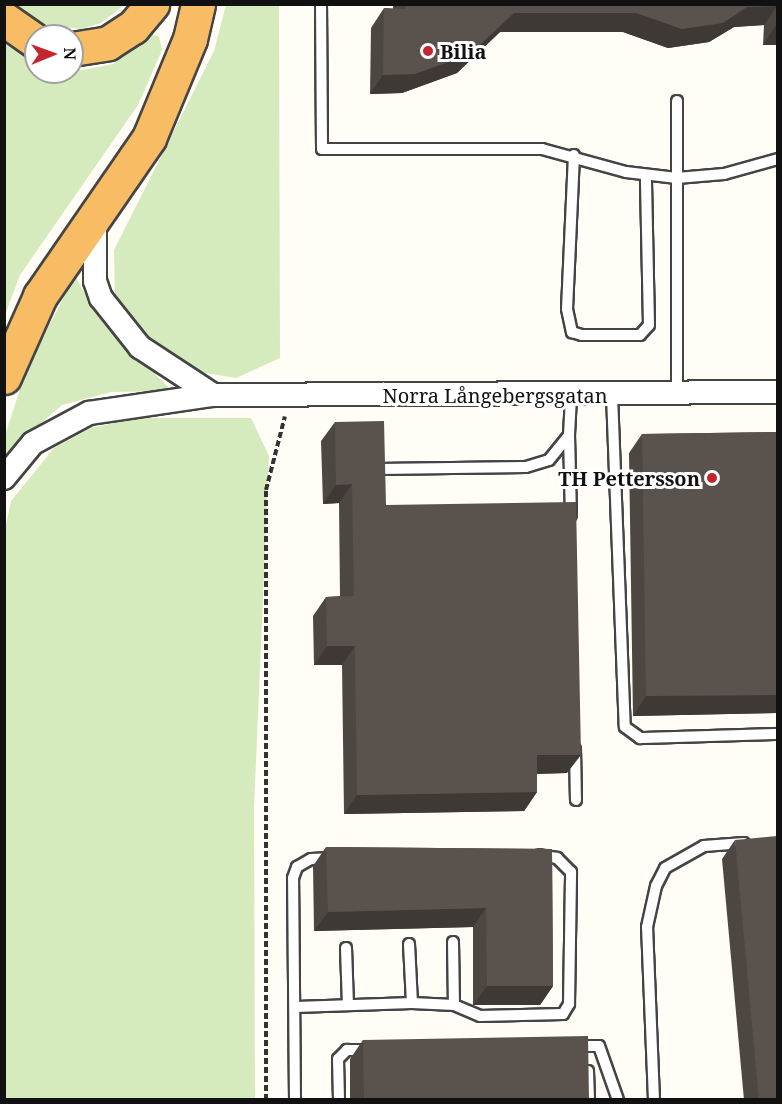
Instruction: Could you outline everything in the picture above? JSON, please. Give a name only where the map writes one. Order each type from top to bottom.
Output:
[{"type":"highway","points":[[84,47],[108,43],[133,27],[152,4]]},
{"type":"highway","points":[[4,377],[40,296],[95,210],[149,138],[190,39],[198,4]]},
{"type":"highway","points":[[4,19],[24,33]]},
{"type":"street","points":[[95,210],[94,265],[101,298],[141,347],[213,395]]},
{"type":"street","name":"Norra Långebergsgatan","points":[[4,478],[33,443],[89,413],[213,395],[571,396],[777,392]]},
{"type":"lane","points":[[321,4],[322,149],[542,149],[574,155],[646,176],[677,178],[724,174],[777,159]]},
{"type":"lane","points":[[677,101],[677,394]]},
{"type":"lane","points":[[574,155],[567,309],[572,332],[582,335],[640,335],[650,325],[646,176]]},
{"type":"lane","points":[[612,395],[625,727],[640,738],[777,734]]},
{"type":"lane","points":[[571,396],[569,435],[571,529]]},
{"type":"lane","points":[[379,469],[526,467],[549,460],[569,435]]},
{"type":"lane","points":[[575,729],[576,800]]},
{"type":"lane","points":[[654,1100],[647,927],[656,886],[665,868],[704,846],[756,841]]},
{"type":"lane","points":[[296,1007],[454,1005],[469,1015],[563,1014],[569,1004],[572,872],[558,858],[519,855]]},
{"type":"lane","points":[[295,1100],[297,867],[311,859],[346,858]]},
{"type":"lane","points":[[453,942],[454,1005]]},
{"type":"lane","points":[[409,944],[412,1004]]},
{"type":"lane","points":[[346,948],[348,1005]]},
{"type":"lane","points":[[587,1046],[589,1100]]},
{"type":"lane","points":[[563,1047],[599,1046],[618,1100]]},
{"type":"lane","points":[[339,1100],[338,1059],[347,1050],[383,1049]]},
{"type":"path","points":[[266,1100],[266,490],[285,431],[286,396]]},
{"type":"green space","points":[[18,5],[124,5],[101,23],[84,28],[84,24],[42,24]]},
{"type":"green space","points":[[226,5],[279,5],[280,358],[236,378],[193,371],[162,353],[115,296],[114,250],[214,51]]},
{"type":"green space","points":[[152,35],[159,36],[162,50],[138,105],[20,275],[5,315],[5,44],[24,56],[24,84],[84,84],[84,70],[113,64]]},
{"type":"green space","points":[[75,276],[97,315],[172,391],[111,392],[62,405],[6,453],[6,432],[27,368]]},
{"type":"green space","points":[[136,418],[251,418],[269,456],[254,808],[255,1099],[5,1099],[5,530],[11,501],[54,448],[91,428]]},
{"type":"building","points":[[406,4],[777,4],[777,6],[747,7],[723,23],[682,29],[636,13],[514,13],[470,54],[415,74],[383,75],[384,8],[406,9]]},
{"type":"building","points":[[384,421],[386,505],[576,502],[581,755],[537,755],[537,792],[357,795],[355,646],[327,646],[326,597],[354,596],[352,484],[336,485],[335,422]]},
{"type":"building","points":[[777,432],[777,695],[646,696],[642,434]]},
{"type":"building","points":[[777,836],[777,1100],[759,1100],[735,840]]},
{"type":"building","points":[[326,847],[552,849],[553,986],[487,986],[486,908],[328,912]]},
{"type":"building","points":[[588,1036],[589,1100],[364,1100],[363,1040]]},
{"type":"place","name":"Bilia","points":[[428,51]]},
{"type":"place","name":"TH Pettersson","points":[[712,478]]}]
